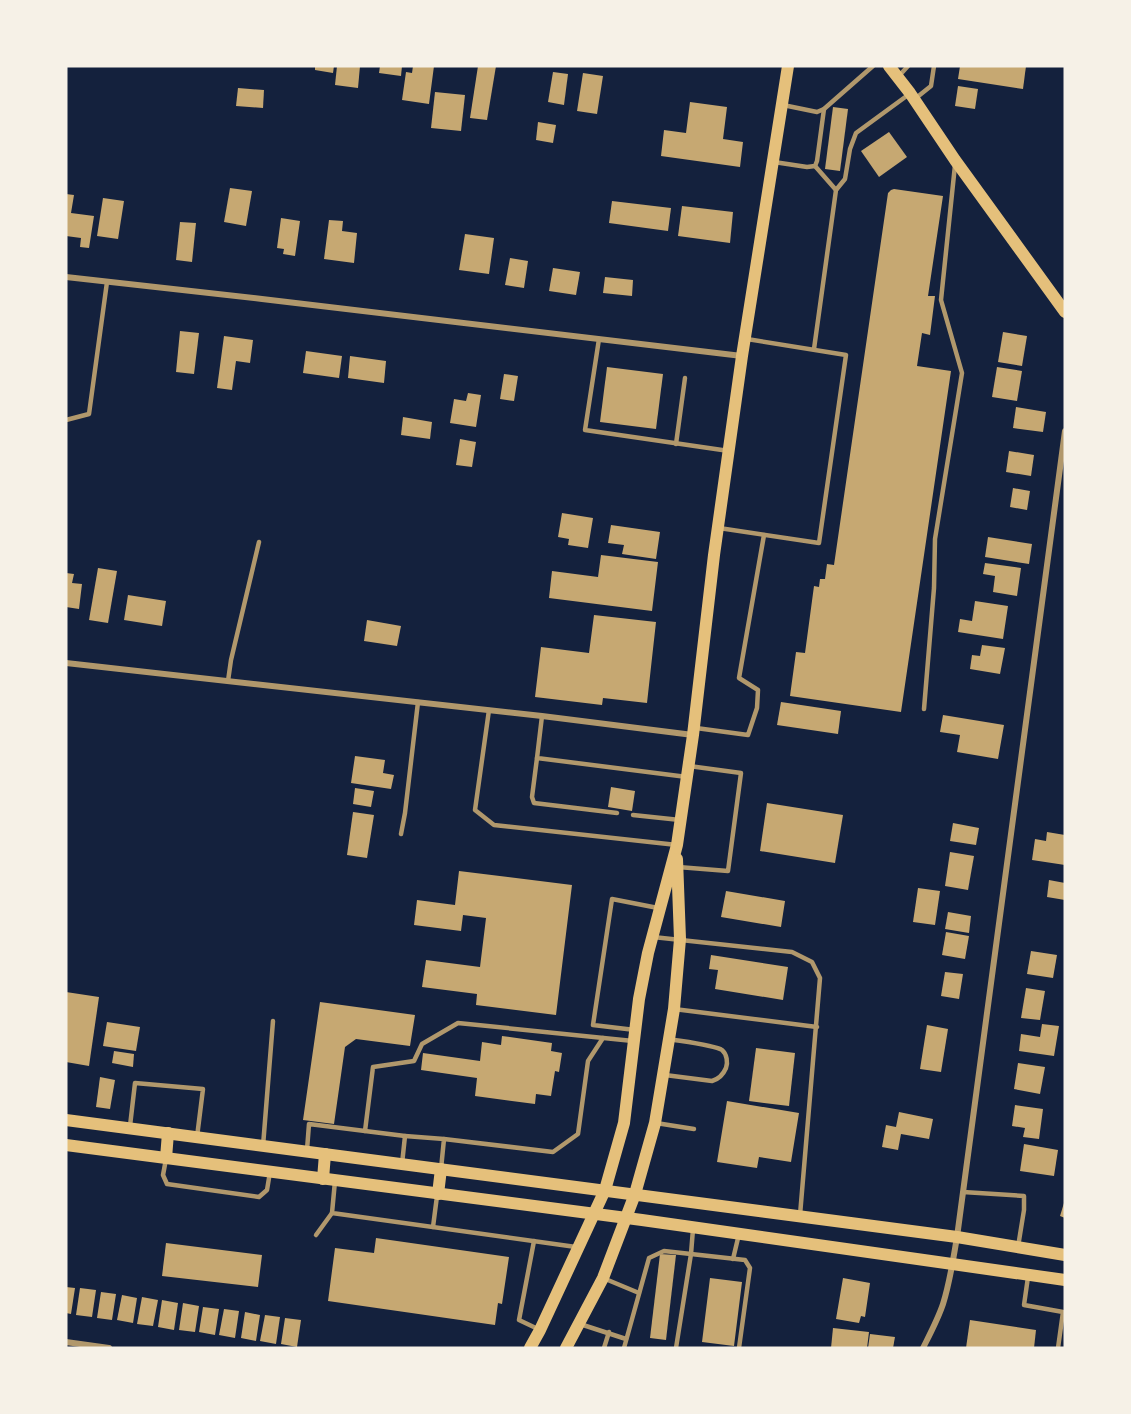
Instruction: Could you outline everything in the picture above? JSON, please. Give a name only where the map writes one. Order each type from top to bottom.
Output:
[{"type":"main road","points":[[530,1348],[595,1214],[605,1190],[624,1124],[639,999],[648,953],[677,845],[744,339],[787,66]]},
{"type":"main road","points":[[890,66],[1065,312]]},
{"type":"main road","points":[[566,1348],[603,1278],[635,1194],[655,1123],[674,1009],[680,939],[677,845]]},
{"type":"main road","points":[[66,1119],[957,1237],[1065,1255]]},
{"type":"main road","points":[[166,1158],[168,1133]]},
{"type":"main road","points":[[66,1145],[693,1227],[1065,1280]]},
{"type":"main road","points":[[325,1154],[329,1179]]},
{"type":"main road","points":[[438,1194],[441,1169]]},
{"type":"street","points":[[66,277],[742,356]]},
{"type":"street","points":[[923,1348],[943,1303],[957,1237],[1065,431]]},
{"type":"street","points":[[66,663],[693,731]]},
{"type":"street","points":[[66,1342],[109,1348]]},
{"type":"lane","points":[[782,105],[817,112],[824,109],[873,66]]},
{"type":"lane","points":[[898,77],[908,66]]},
{"type":"lane","points":[[814,349],[836,190],[845,179],[850,149],[856,133],[931,86],[934,66]]},
{"type":"lane","points":[[815,165],[824,109]]},
{"type":"lane","points":[[924,709],[934,588],[935,539],[962,372],[941,300],[955,160]]},
{"type":"lane","points":[[772,162],[807,167],[815,165]]},
{"type":"lane","points":[[815,165],[836,190]]},
{"type":"lane","points":[[66,420],[89,414],[107,282]]},
{"type":"lane","points":[[599,339],[585,430],[729,451]]},
{"type":"lane","points":[[718,528],[819,543],[846,355],[744,339]]},
{"type":"lane","points":[[676,444],[685,378]]},
{"type":"lane","points":[[693,731],[748,735],[757,708],[758,690],[739,678],[764,535]]},
{"type":"lane","points":[[228,681],[259,542]]},
{"type":"lane","points":[[400,834],[405,813],[418,702]]},
{"type":"lane","points":[[489,710],[475,810],[494,825],[677,845]]},
{"type":"lane","points":[[542,716],[532,797],[534,803],[617,813]]},
{"type":"lane","points":[[537,758],[688,771],[741,773],[728,871],[678,867]]},
{"type":"lane","points":[[633,815],[680,820]]},
{"type":"lane","points":[[634,1036],[593,1025],[612,899],[661,909]]},
{"type":"lane","points":[[653,937],[792,952],[812,962],[820,978],[800,1217]]},
{"type":"lane","points":[[674,1009],[817,1027]]},
{"type":"lane","points":[[262,1146],[273,1021]]},
{"type":"lane","points":[[365,1131],[373,1067],[414,1061],[422,1044],[458,1023],[603,1038],[634,1036]]},
{"type":"lane","points":[[307,1151],[309,1124],[553,1152],[578,1134],[588,1060],[603,1038]]},
{"type":"lane","points":[[663,1075],[712,1081],[719,1079],[725,1072],[727,1064],[726,1055],[715,1047],[669,1040]]},
{"type":"lane","points":[[130,1128],[135,1083],[203,1089],[197,1137]]},
{"type":"lane","points":[[655,1123],[694,1130]]},
{"type":"lane","points":[[402,1164],[405,1136]]},
{"type":"lane","points":[[441,1169],[444,1139]]},
{"type":"lane","points":[[166,1158],[163,1175],[167,1184],[259,1197],[267,1190],[270,1172]]},
{"type":"lane","points":[[316,1235],[332,1213],[329,1179]]},
{"type":"lane","points":[[963,1192],[1024,1196],[1018,1247]]},
{"type":"lane","points":[[433,1227],[438,1194]]},
{"type":"lane","points":[[332,1213],[579,1247]]},
{"type":"lane","points":[[676,1348],[693,1227]]},
{"type":"lane","points":[[734,1258],[740,1234]]},
{"type":"lane","points":[[534,1241],[519,1320],[540,1330]]},
{"type":"lane","points":[[624,1348],[649,1258],[664,1251],[745,1260],[750,1268],[739,1348]]},
{"type":"lane","points":[[1028,1274],[1024,1305],[1064,1312],[1058,1348]]},
{"type":"lane","points":[[603,1278],[639,1293]]},
{"type":"lane","points":[[579,1323],[626,1338]]},
{"type":"lane","points":[[604,1348],[609,1332]]},
{"type":"building","points":[[315,66],[334,66],[333,73],[315,70]]},
{"type":"building","points":[[337,66],[360,66],[358,88],[335,85]]},
{"type":"building","points":[[380,66],[402,66],[401,76],[379,73]]},
{"type":"building","points":[[413,66],[434,66],[429,104],[402,100],[406,72],[412,73]]},
{"type":"building","points":[[478,66],[496,66],[487,120],[470,118]]},
{"type":"building","points":[[960,66],[1026,66],[1023,89],[958,79]]},
{"type":"building","points":[[553,72],[568,74],[564,105],[548,102]]},
{"type":"building","points":[[583,73],[603,76],[597,114],[577,111]]},
{"type":"building","points":[[958,86],[978,89],[975,109],[955,106]]},
{"type":"building","points":[[238,88],[264,90],[263,108],[236,106]]},
{"type":"building","points":[[435,92],[465,95],[461,131],[431,128]]},
{"type":"building","points":[[690,102],[727,107],[723,139],[743,142],[740,167],[661,156],[664,130],[686,133]]},
{"type":"building","points":[[833,107],[848,109],[840,171],[825,169]]},
{"type":"building","points":[[538,122],[556,125],[553,143],[536,140]]},
{"type":"building","points":[[889,132],[907,157],[879,177],[861,151]]},
{"type":"building","points":[[230,188],[252,191],[246,226],[224,222]]},
{"type":"building","points":[[894,189],[943,196],[928,296],[935,296],[930,335],[922,333],[917,366],[951,371],[901,712],[790,696],[796,652],[805,653],[814,586],[819,587],[820,579],[825,579],[827,564],[834,565],[888,193]]},
{"type":"building","points":[[66,194],[74,195],[71,213],[94,216],[89,248],[80,247],[81,238],[66,236]]},
{"type":"building","points":[[103,198],[124,201],[118,239],[97,236]]},
{"type":"building","points":[[612,201],[671,208],[668,231],[609,223]]},
{"type":"building","points":[[682,206],[733,212],[730,243],[678,236]]},
{"type":"building","points":[[281,218],[300,221],[295,256],[283,254],[284,249],[277,248]]},
{"type":"building","points":[[329,220],[343,221],[342,231],[357,233],[354,263],[324,259]]},
{"type":"building","points":[[180,222],[196,223],[192,262],[176,260]]},
{"type":"building","points":[[465,234],[494,238],[489,274],[459,270]]},
{"type":"building","points":[[510,258],[528,261],[524,288],[505,285]]},
{"type":"building","points":[[553,268],[580,272],[576,295],[549,291]]},
{"type":"building","points":[[605,277],[633,280],[632,296],[603,293]]},
{"type":"building","points":[[180,331],[199,333],[194,374],[176,372]]},
{"type":"building","points":[[1003,332],[1027,336],[1022,366],[998,362]]},
{"type":"building","points":[[224,336],[253,340],[250,363],[236,361],[232,390],[217,388]]},
{"type":"building","points":[[306,351],[342,356],[339,378],[303,373]]},
{"type":"building","points":[[350,356],[386,361],[384,383],[348,378]]},
{"type":"building","points":[[607,367],[663,374],[656,429],[600,422]]},
{"type":"building","points":[[997,367],[1022,371],[1017,401],[992,397]]},
{"type":"building","points":[[504,374],[518,376],[514,401],[500,399]]},
{"type":"building","points":[[468,393],[481,395],[476,427],[450,423],[454,399],[466,401]]},
{"type":"building","points":[[1016,407],[1046,412],[1043,432],[1013,428]]},
{"type":"building","points":[[403,417],[432,422],[430,439],[401,435]]},
{"type":"building","points":[[460,439],[476,442],[472,467],[456,465]]},
{"type":"building","points":[[1009,451],[1034,455],[1031,476],[1006,472]]},
{"type":"building","points":[[1013,488],[1030,491],[1027,510],[1010,507]]},
{"type":"building","points":[[562,513],[593,518],[588,548],[568,545],[569,539],[558,537]]},
{"type":"building","points":[[611,525],[660,532],[656,559],[622,554],[624,545],[608,543]]},
{"type":"building","points":[[988,537],[1032,544],[1029,564],[985,557]]},
{"type":"building","points":[[601,555],[658,562],[652,611],[549,598],[552,571],[598,577]]},
{"type":"building","points":[[985,563],[1021,568],[1017,596],[993,592],[995,576],[983,574]]},
{"type":"building","points":[[98,568],[117,571],[108,623],[89,620]]},
{"type":"building","points":[[66,573],[74,574],[72,583],[82,584],[79,609],[66,607]]},
{"type":"building","points":[[128,595],[166,601],[162,626],[124,620]]},
{"type":"building","points":[[975,601],[1008,606],[1003,639],[958,632],[960,619],[972,621]]},
{"type":"building","points":[[594,615],[656,622],[647,703],[603,698],[602,705],[535,697],[541,647],[589,653]]},
{"type":"building","points":[[367,620],[401,626],[397,646],[364,641]]},
{"type":"building","points":[[982,645],[1005,648],[1000,674],[970,669],[972,655],[980,656]]},
{"type":"building","points":[[781,702],[841,711],[838,734],[777,725]]},
{"type":"building","points":[[943,715],[1004,725],[998,759],[957,752],[960,735],[940,732]]},
{"type":"building","points":[[355,756],[385,760],[383,773],[394,775],[391,789],[351,783]]},
{"type":"building","points":[[611,787],[635,791],[632,811],[608,807]]},
{"type":"building","points":[[355,788],[374,791],[371,807],[353,804]]},
{"type":"building","points":[[767,803],[843,815],[835,863],[760,851]]},
{"type":"building","points":[[353,812],[374,815],[367,858],[347,855]]},
{"type":"building","points":[[953,823],[979,828],[976,845],[950,841]]},
{"type":"building","points":[[1047,832],[1065,835],[1065,865],[1032,860],[1035,839],[1046,841]]},
{"type":"building","points":[[950,852],[974,856],[968,890],[945,886]]},
{"type":"building","points":[[459,871],[572,885],[556,1015],[476,1005],[477,994],[422,987],[426,960],[480,967],[486,918],[463,915],[461,931],[414,925],[417,900],[455,905]]},
{"type":"building","points":[[1049,880],[1065,883],[1065,900],[1047,897]]},
{"type":"building","points":[[918,888],[940,891],[935,925],[913,922]]},
{"type":"building","points":[[726,891],[785,901],[781,927],[721,917]]},
{"type":"building","points":[[948,912],[971,916],[969,933],[945,929]]},
{"type":"building","points":[[946,932],[969,936],[965,959],[942,955]]},
{"type":"building","points":[[1031,951],[1057,955],[1053,978],[1027,974]]},
{"type":"building","points":[[711,955],[788,967],[783,1000],[715,989],[718,970],[709,969]]},
{"type":"building","points":[[945,972],[963,974],[959,999],[941,996]]},
{"type":"building","points":[[1026,988],[1045,991],[1040,1020],[1021,1018]]},
{"type":"building","points":[[66,992],[99,997],[89,1066],[66,1062]]},
{"type":"building","points":[[320,1002],[415,1015],[410,1046],[356,1039],[345,1047],[334,1124],[303,1120]]},
{"type":"building","points":[[107,1022],[140,1027],[136,1051],[103,1046]]},
{"type":"building","points":[[1042,1024],[1059,1026],[1054,1056],[1019,1051],[1021,1034],[1040,1037]]},
{"type":"building","points":[[927,1025],[948,1029],[941,1072],[920,1069]]},
{"type":"building","points":[[502,1036],[552,1043],[551,1051],[562,1053],[559,1072],[555,1071],[551,1096],[536,1094],[535,1104],[475,1096],[477,1078],[421,1070],[423,1053],[480,1061],[482,1042],[501,1045]]},
{"type":"building","points":[[756,1048],[795,1053],[789,1106],[749,1101]]},
{"type":"building","points":[[114,1051],[134,1054],[133,1067],[112,1063]]},
{"type":"building","points":[[1018,1063],[1045,1067],[1040,1094],[1014,1089]]},
{"type":"building","points":[[100,1077],[115,1080],[110,1109],[96,1107]]},
{"type":"building","points":[[727,1101],[799,1113],[791,1162],[759,1157],[757,1168],[717,1162]]},
{"type":"building","points":[[1015,1105],[1043,1109],[1039,1139],[1023,1137],[1025,1128],[1012,1126]]},
{"type":"building","points":[[899,1112],[933,1119],[929,1139],[901,1134],[898,1150],[882,1147],[886,1125],[896,1127]]},
{"type":"building","points":[[1024,1144],[1058,1150],[1054,1176],[1020,1171]]},
{"type":"building","points":[[1065,1203],[1065,1218],[1060,1216]]},
{"type":"building","points":[[376,1238],[509,1257],[502,1304],[498,1303],[495,1325],[328,1301],[335,1248],[374,1253]]},
{"type":"building","points":[[166,1243],[262,1255],[258,1287],[162,1276]]},
{"type":"building","points":[[660,1254],[676,1255],[666,1340],[650,1338]]},
{"type":"building","points":[[710,1278],[742,1282],[734,1346],[702,1342]]},
{"type":"building","points":[[843,1278],[870,1283],[865,1317],[861,1316],[859,1323],[836,1319]]},
{"type":"building","points":[[66,1287],[75,1288],[71,1314],[66,1313]]},
{"type":"building","points":[[80,1288],[96,1290],[92,1317],[76,1315]]},
{"type":"building","points":[[101,1292],[116,1294],[112,1320],[97,1318]]},
{"type":"building","points":[[122,1295],[137,1298],[133,1323],[117,1320]]},
{"type":"building","points":[[142,1297],[158,1300],[153,1326],[137,1324]]},
{"type":"building","points":[[162,1300],[178,1303],[174,1330],[158,1327]]},
{"type":"building","points":[[183,1303],[199,1306],[195,1332],[179,1330]]},
{"type":"building","points":[[203,1307],[219,1309],[215,1335],[199,1332]]},
{"type":"building","points":[[224,1309],[239,1311],[235,1338],[219,1335]]},
{"type":"building","points":[[245,1312],[260,1315],[256,1341],[241,1338]]},
{"type":"building","points":[[265,1315],[280,1317],[276,1344],[260,1341]]},
{"type":"building","points":[[285,1318],[301,1320],[297,1347],[281,1344]]},
{"type":"building","points":[[970,1320],[1036,1330],[1034,1348],[966,1348]]},
{"type":"building","points":[[833,1328],[869,1332],[867,1348],[831,1348]]},
{"type":"building","points":[[870,1334],[895,1337],[893,1348],[868,1348]]}]
